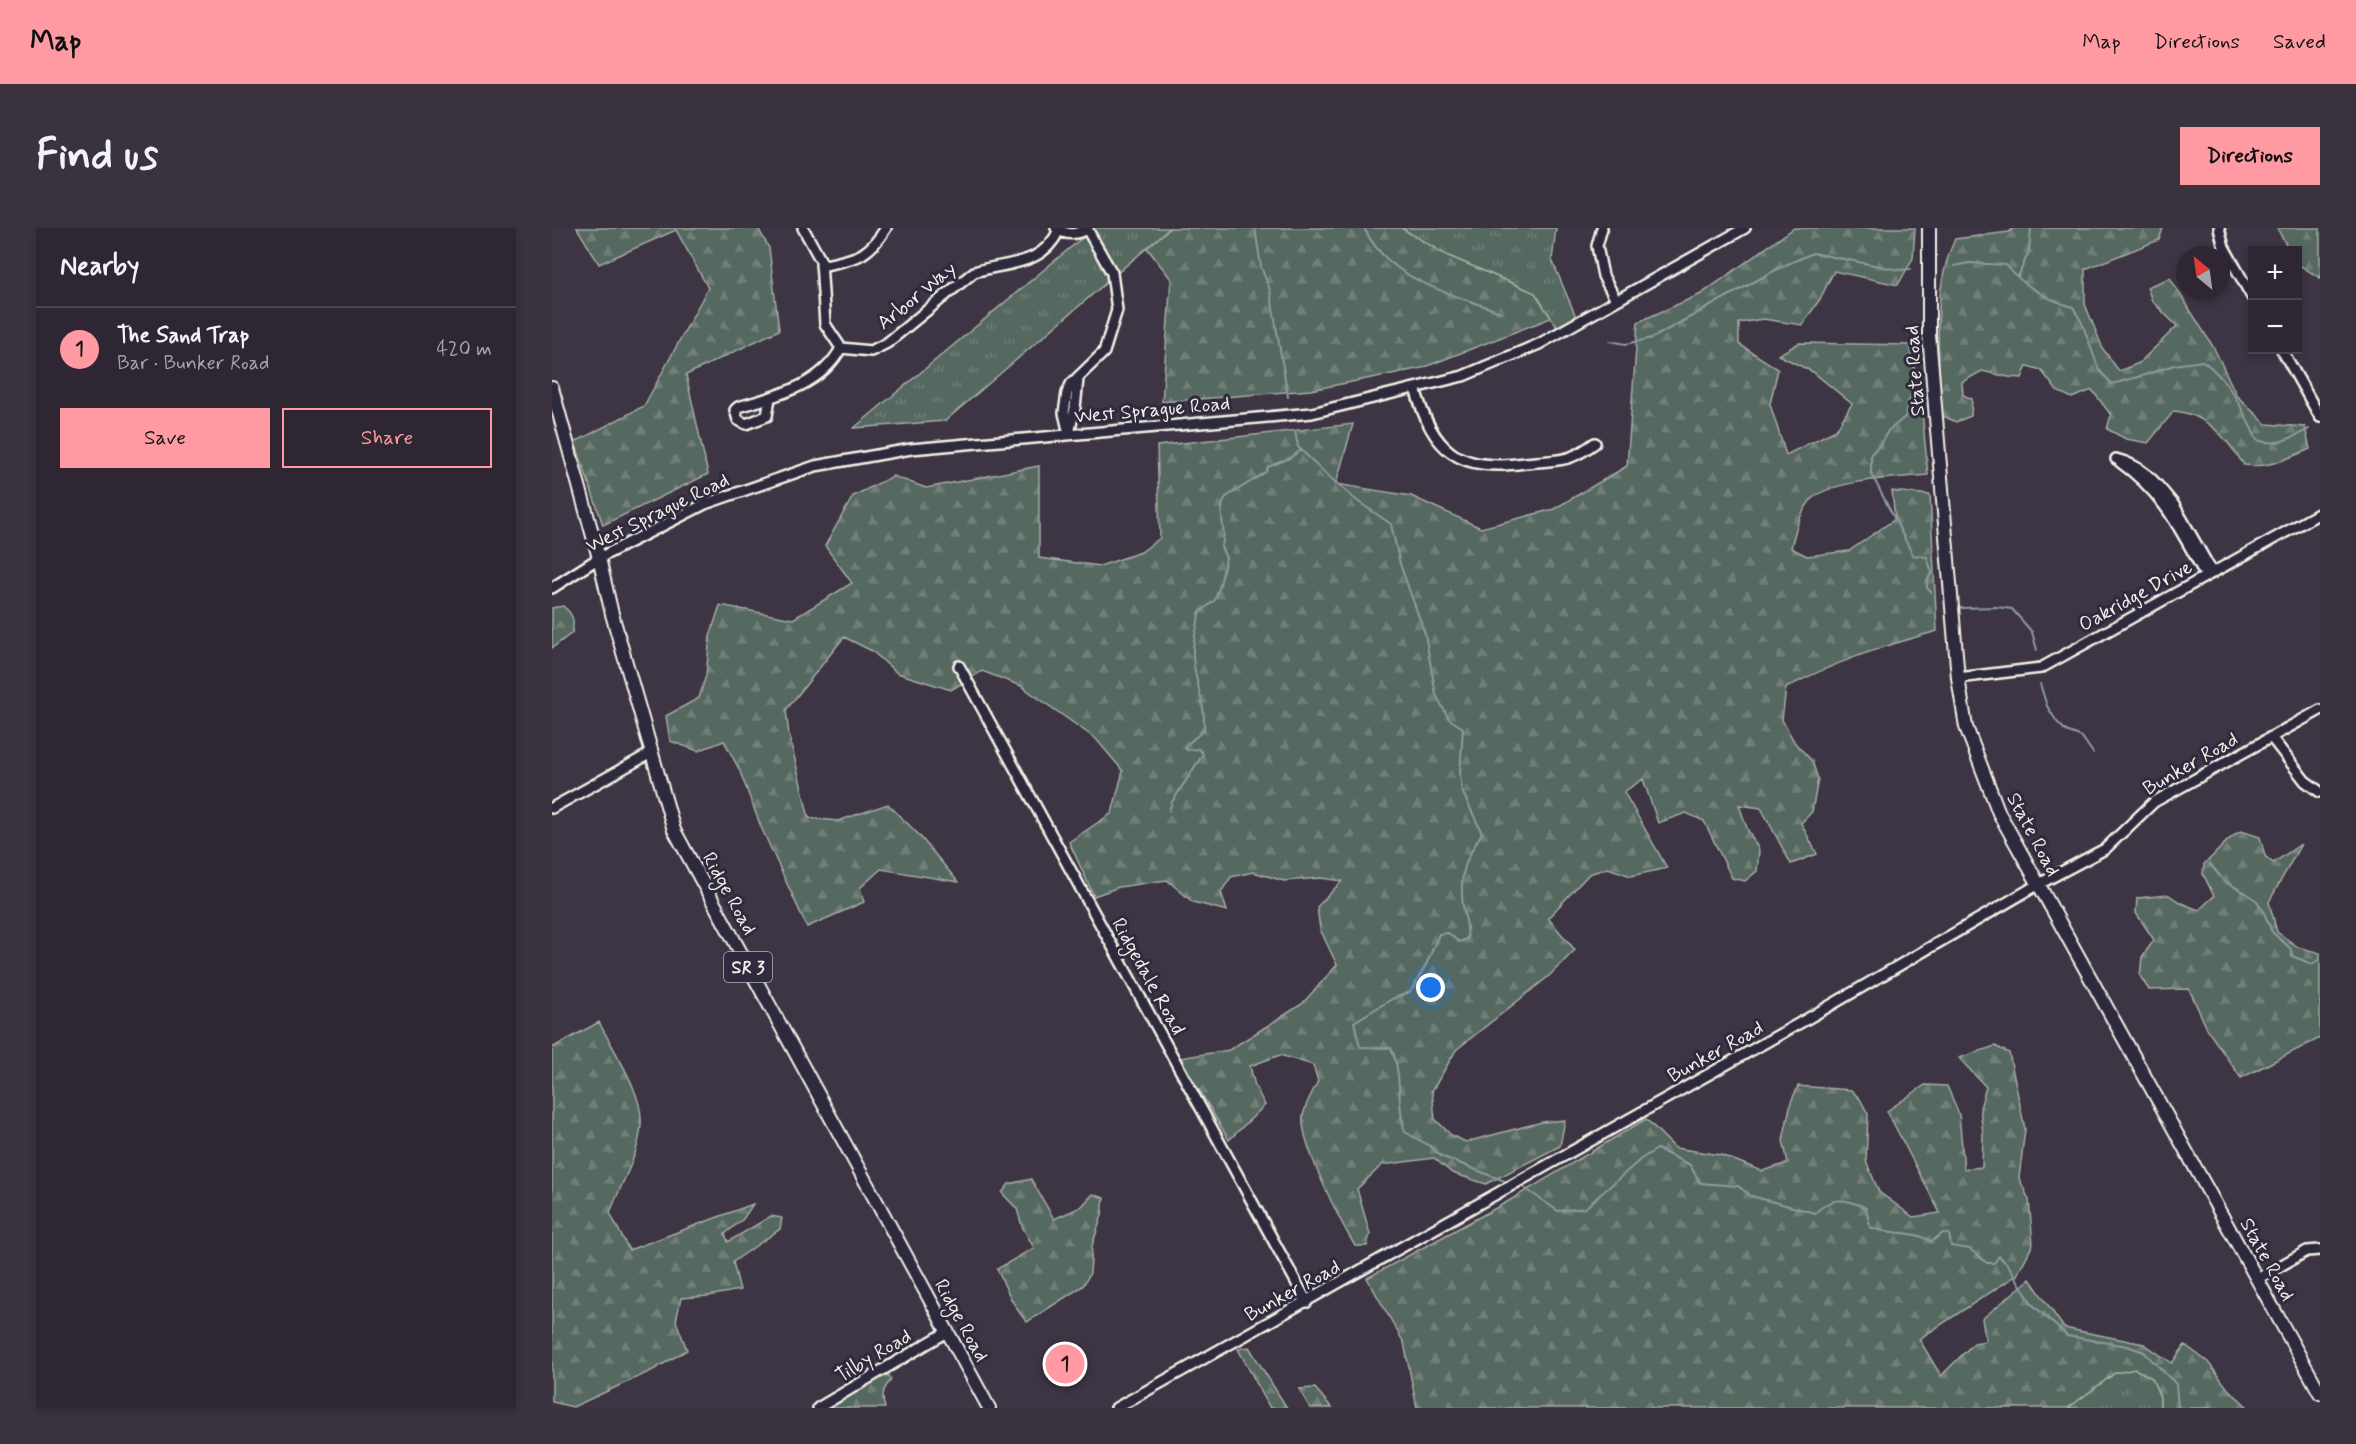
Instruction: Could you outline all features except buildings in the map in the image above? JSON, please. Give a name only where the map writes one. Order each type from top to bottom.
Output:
[{"type":"main road","name":"State Road","points":[[1929,228],[1929,335],[1958,678],[1966,728],[1999,813],[2320,1393]]},
{"type":"main road","name":"Ridge Road","points":[[552,388],[674,830],[989,1408]]},
{"type":"street","points":[[770,398],[801,386],[824,372],[841,348],[825,324],[821,261],[803,228]]},
{"type":"street","points":[[821,266],[858,258],[866,253],[886,228]]},
{"type":"street","points":[[1058,229],[1073,234],[1087,228],[1112,273],[1117,310],[1104,352],[1066,393],[1064,413],[1069,434]]},
{"type":"street","points":[[1602,228],[1597,246],[1603,276],[1616,300]]},
{"type":"street","name":"West Sprague Road","points":[[552,588],[599,558],[725,495],[815,466],[911,449],[1312,413],[1463,376],[1539,344],[1745,228]]},
{"type":"street","points":[[2219,228],[2224,247],[2248,288]]},
{"type":"street","name":"Arbor Way","points":[[841,348],[871,351],[887,343],[974,272],[990,267],[1021,263],[1037,254],[1055,238],[1058,229]]},
{"type":"street","points":[[2284,354],[2320,417]]},
{"type":"street","points":[[1415,388],[1429,428],[1438,441],[1468,461],[1488,466],[1570,457],[1595,443]]},
{"type":"street","points":[[2116,459],[2132,463],[2143,470],[2166,495],[2174,505],[2209,574],[2163,500],[2133,471],[2116,459]]},
{"type":"street","name":"Oakridge Drive","points":[[1958,678],[2041,668],[2320,513]]},
{"type":"street","name":"Ridgedale Road","points":[[959,666],[1307,1302]]},
{"type":"street","name":"Bunker Road","points":[[1116,1408],[1851,994],[2038,884],[2105,849],[2154,802],[2320,710]]},
{"type":"street","points":[[2271,737],[2306,781],[2320,792]]},
{"type":"street","points":[[552,808],[651,753]]},
{"type":"street","points":[[2257,1279],[2307,1251],[2320,1250]]},
{"type":"street","name":"Tilby Road","points":[[818,1408],[947,1332]]},
{"type":"green space","points":[[577,228],[758,228],[769,248],[779,330],[686,375],[708,474],[603,525],[575,442],[644,406],[708,288],[676,230],[599,264]]},
{"type":"green space","points":[[1094,228],[1170,228],[945,421],[854,428]]},
{"type":"green space","points":[[1170,228],[1401,228],[1446,255],[1535,293],[1551,318],[1422,368],[1311,390],[1162,402],[1171,279],[1147,248]]},
{"type":"green space","points":[[1401,228],[1556,228],[1552,260],[1576,317],[1557,327],[1535,293],[1446,255]]},
{"type":"green space","points":[[1794,228],[1915,228],[1913,258],[1898,285],[1834,271],[1820,299],[1802,325],[1763,319],[1739,323],[1739,344],[1778,369],[1770,404],[1786,455],[1836,430],[1852,404],[1813,372],[1778,355],[1799,343],[1910,345],[1922,411],[1928,475],[1865,481],[1832,488],[1819,494],[1810,501],[1803,512],[1791,548],[1807,556],[1849,551],[1895,519],[1892,491],[1930,495],[1937,631],[1860,655],[1786,688],[1782,720],[1795,743],[1812,761],[1818,779],[1812,812],[1801,823],[1817,854],[1791,864],[1761,808],[1739,805],[1747,828],[1759,850],[1757,871],[1745,881],[1732,878],[1704,821],[1686,813],[1658,823],[1643,779],[1624,792],[1667,868],[1631,876],[1608,868],[1589,874],[1548,918],[1575,950],[1549,976],[1456,1050],[1432,1091],[1435,1119],[1451,1135],[1466,1142],[1542,1122],[1565,1120],[1560,1146],[1486,1184],[1452,1173],[1434,1158],[1382,1165],[1357,1189],[1370,1234],[1367,1246],[1355,1246],[1331,1201],[1307,1144],[1303,1116],[1307,1102],[1318,1081],[1313,1065],[1280,1055],[1250,1066],[1255,1086],[1265,1105],[1229,1140],[1180,1058],[1229,1050],[1302,1004],[1337,965],[1320,929],[1317,907],[1342,881],[1321,878],[1284,881],[1253,872],[1231,877],[1221,892],[1227,911],[1193,902],[1167,880],[1119,887],[1094,896],[1069,842],[1112,813],[1123,771],[1096,739],[1021,686],[982,671],[951,690],[897,673],[872,651],[844,637],[786,710],[789,735],[809,818],[838,821],[888,804],[919,835],[958,882],[881,869],[860,888],[864,902],[807,927],[761,827],[739,769],[724,741],[698,751],[670,741],[666,716],[699,698],[706,675],[710,636],[720,605],[793,619],[852,583],[825,546],[853,496],[893,476],[926,488],[1039,466],[1039,558],[1100,566],[1141,552],[1160,538],[1157,446],[1353,424],[1336,484],[1411,496],[1481,528],[1554,509],[1627,466],[1638,322],[1701,294]]},
{"type":"green space","points":[[2014,228],[2163,228],[2159,240],[2085,269],[2085,304],[2103,349],[2119,371],[2139,363],[2177,326],[2152,301],[2147,287],[2170,278],[2176,288],[2176,300],[2184,300],[2214,348],[2237,396],[2266,424],[2305,427],[2310,449],[2270,464],[2244,465],[2215,429],[2196,417],[2174,411],[2148,443],[2126,439],[2107,429],[2111,415],[2092,390],[2072,398],[2057,391],[2041,370],[2027,366],[2022,378],[1982,371],[1962,382],[1963,395],[1972,399],[1971,416],[1956,422],[1941,415],[1938,326],[1939,303],[1947,259],[1955,239],[2009,232]]},
{"type":"green space","points":[[2277,228],[2320,228],[2320,278],[2302,267],[2302,246],[2287,246]]},
{"type":"green space","points":[[563,606],[572,618],[572,633],[552,648],[552,608]]},
{"type":"green space","points":[[2241,831],[2260,837],[2265,856],[2273,863],[2301,844],[2269,902],[2277,932],[2298,947],[2320,953],[2320,1038],[2241,1078],[2208,1031],[2189,989],[2149,990],[2140,976],[2142,957],[2154,940],[2136,913],[2137,898],[2169,895],[2199,910],[2214,896],[2203,874],[2204,864]]},
{"type":"green space","points":[[599,1022],[633,1086],[641,1113],[637,1148],[610,1213],[629,1250],[753,1204],[743,1219],[725,1234],[728,1242],[771,1216],[782,1218],[780,1229],[733,1262],[740,1290],[681,1298],[676,1321],[687,1350],[653,1370],[573,1407],[552,1402],[552,1048]]},
{"type":"green space","points":[[1995,1046],[2009,1053],[2025,1129],[2019,1178],[2029,1200],[2033,1244],[2017,1275],[1919,1339],[1941,1376],[1974,1343],[1986,1341],[1982,1319],[2030,1279],[2064,1328],[2144,1344],[2172,1363],[2185,1345],[2208,1362],[2228,1389],[2249,1408],[2160,1408],[2160,1397],[2152,1378],[2135,1369],[2115,1373],[2068,1408],[1417,1408],[1404,1343],[1367,1278],[1507,1202],[1646,1119],[1675,1148],[1721,1155],[1762,1171],[1788,1163],[1783,1140],[1791,1102],[1798,1086],[1851,1090],[1860,1099],[1868,1114],[1866,1161],[1879,1192],[1913,1217],[1940,1213],[1887,1111],[1925,1085],[1947,1086],[1959,1114],[1964,1169],[1982,1167],[1983,1133],[1980,1108],[1986,1087],[1959,1058]]},
{"type":"green space","points":[[1031,1179],[1054,1219],[1081,1207],[1093,1194],[1104,1198],[1102,1215],[1092,1246],[1090,1273],[1083,1286],[1027,1322],[1014,1304],[997,1269],[1034,1248],[1022,1226],[1017,1209],[1002,1193],[1009,1184]]},
{"type":"green space","points":[[1249,1347],[1287,1408],[1270,1408],[1238,1349]]},
{"type":"green space","points":[[2135,1369],[2152,1378],[2160,1397],[2160,1408],[2068,1408],[2115,1373]]},
{"type":"green space","points":[[888,1373],[891,1380],[884,1393],[885,1408],[829,1408]]},
{"type":"green space","points":[[1315,1388],[1332,1408],[1310,1408],[1299,1389]]},
{"type":"waterway","points":[[1255,228],[1261,267],[1270,290],[1288,397]]},
{"type":"waterway","points":[[1364,228],[1375,246],[1405,273],[1441,291],[1500,312]]},
{"type":"waterway","points":[[2018,277],[2029,251],[2031,228]]},
{"type":"waterway","points":[[1610,341],[1626,344],[1652,338],[1781,267],[1813,253],[1899,270],[1911,269]]},
{"type":"waterway","points":[[1954,266],[1969,263],[2006,265],[2036,291],[2073,307],[2082,323],[2099,370],[2112,384],[2174,365],[2203,361],[2228,387],[2241,407],[2257,440],[2277,442],[2309,429]]},
{"type":"waterway","points":[[1913,392],[1905,417],[1888,431],[1871,454],[1871,473],[1913,555],[1927,557],[1932,573],[1927,581],[1927,588],[1931,592]]},
{"type":"waterway","points":[[1295,431],[1298,447],[1356,500],[1391,524],[1400,564],[1425,634],[1436,695],[1449,719],[1463,728],[1460,774],[1462,791],[1482,833],[1467,859],[1463,876],[1462,895],[1467,939],[1459,942],[1448,933],[1439,934],[1426,965],[1410,992],[1392,999],[1354,1022],[1360,1047],[1391,1048],[1397,1068],[1405,1132],[1430,1146],[1441,1156],[1507,1182]]},
{"type":"waterway","points":[[1169,811],[1172,802],[1203,754],[1199,749],[1187,750],[1184,747],[1204,730],[1193,650],[1199,613],[1215,600],[1226,558],[1221,547],[1224,534],[1223,503],[1226,497],[1266,472],[1268,467],[1290,458],[1301,450]]},
{"type":"waterway","points":[[1961,608],[2012,609],[2032,632],[2037,650]]},
{"type":"waterway","points":[[2040,684],[2047,706],[2057,722],[2066,731],[2082,737],[2093,753]]},
{"type":"waterway","points":[[2210,864],[2225,882],[2257,901],[2272,932],[2291,949],[2292,956],[2312,964],[2320,959]]},
{"type":"waterway","points":[[1523,1187],[1558,1211],[1585,1208],[1641,1159],[1657,1149],[1690,1165],[1700,1183],[1738,1186],[1751,1196],[1815,1213],[1833,1201],[1851,1202],[1866,1208],[1870,1227],[1878,1230],[1918,1235],[1931,1242],[1943,1233],[1949,1234],[1951,1246],[1970,1249],[1987,1263],[1994,1263],[1999,1256],[2009,1266],[2032,1304],[2067,1336],[2127,1346],[2144,1352],[2176,1384],[2178,1408]]},
{"type":"place","name":"The Sand Trap","points":[[1065,1364]]}]
